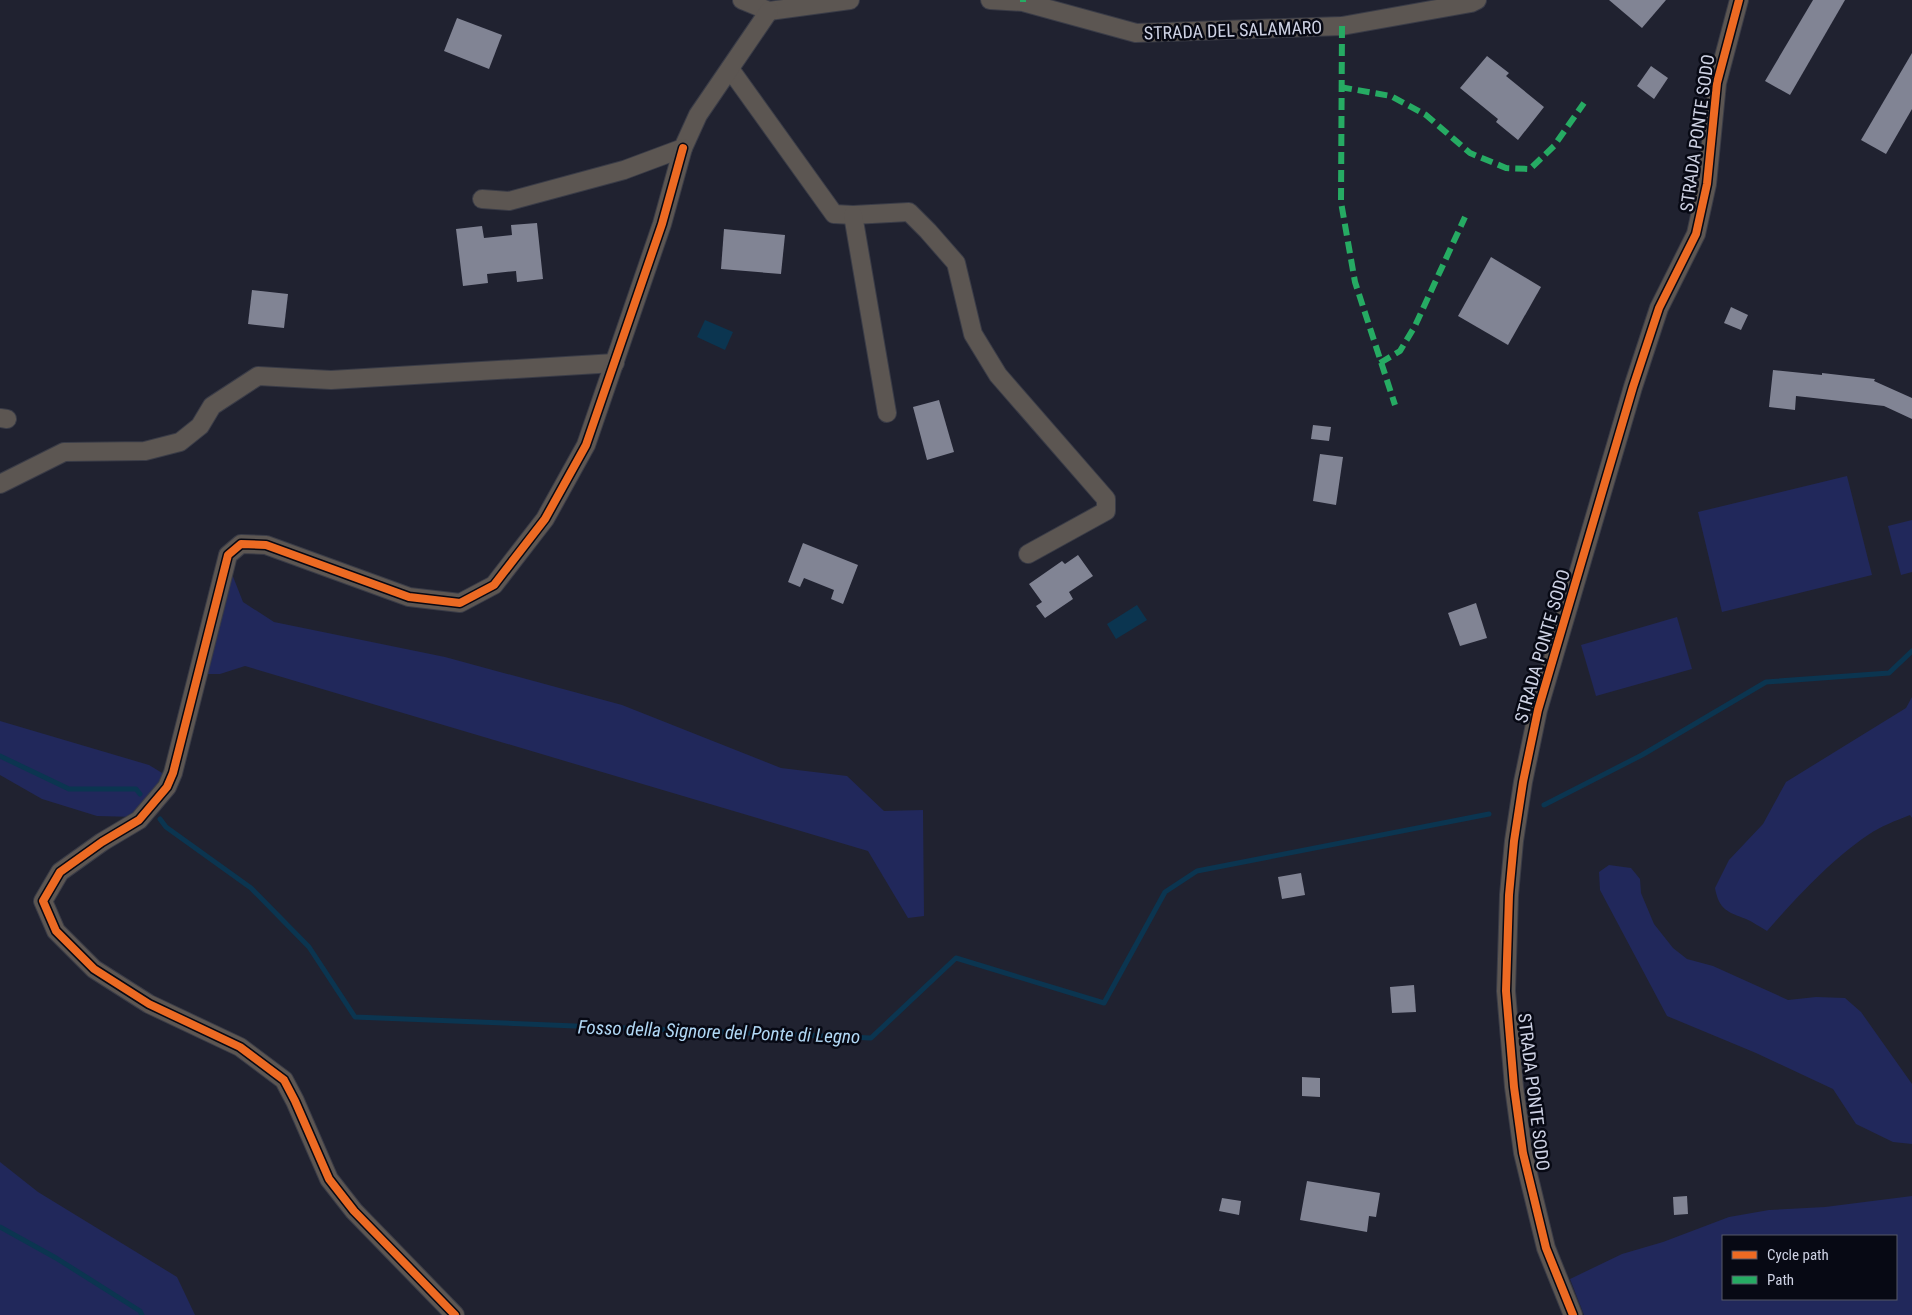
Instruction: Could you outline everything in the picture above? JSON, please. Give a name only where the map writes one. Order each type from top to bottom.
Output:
[{"type":"street","points":[[742,0],[769,11],[850,0]]},
{"type":"street","name":"STRADA DEL SALAMARO","points":[[990,0],[1023,2],[1136,33],[1342,26],[1471,3],[1476,0]]},
{"type":"street","name":"STRADA PONTE SODO","points":[[1573,1315],[1546,1248],[1523,1153],[1514,1087],[1506,991],[1509,895],[1514,841],[1523,782],[1538,710],[1632,387],[1659,308],[1696,234],[1707,184],[1717,83],[1738,0]]},
{"type":"street","points":[[456,1315],[354,1211],[329,1179],[284,1080],[240,1047],[149,1004],[94,969],[56,931],[43,901],[60,872],[139,820],[167,787],[173,773],[228,555],[241,544],[266,545],[409,597],[460,603],[494,585],[545,519],[586,445],[662,224],[683,148],[698,115],[769,11]]},
{"type":"street","points":[[730,70],[834,214],[853,216],[908,212],[928,231],[956,263],[973,334],[998,375],[1106,500],[1106,511],[1028,554]]},
{"type":"street","points":[[482,198],[509,201],[624,170],[683,148]]},
{"type":"street","points":[[853,216],[886,413]]},
{"type":"street","points":[[0,484],[64,452],[145,451],[180,442],[200,426],[212,406],[258,376],[331,380],[614,363]]},
{"type":"shaded area","points":[[705,320],[733,332],[725,350],[697,337]]},
{"type":"shaded area","points":[[1847,476],[1872,575],[1722,612],[1698,512]]},
{"type":"shaded area","points":[[1912,520],[1912,572],[1901,575],[1888,526]]},
{"type":"shaded area","points":[[232,574],[243,602],[274,622],[445,657],[622,705],[781,768],[847,776],[884,811],[923,810],[924,916],[908,918],[868,851],[245,666],[220,674],[207,674]]},
{"type":"shaded area","points":[[1137,605],[1147,620],[1116,639],[1107,624]]},
{"type":"shaded area","points":[[1677,617],[1692,669],[1596,696],[1581,645]]},
{"type":"shaded area","points":[[1912,697],[1912,818],[1910,815],[1888,824],[1873,832],[1841,855],[1790,905],[1767,931],[1725,909],[1719,901],[1715,888],[1729,860],[1763,824],[1786,782],[1906,708]]},
{"type":"shaded area","points":[[0,721],[149,765],[167,776],[136,817],[97,816],[42,799],[0,775]]},
{"type":"shaded area","points":[[1609,865],[1631,868],[1640,879],[1641,893],[1654,924],[1673,948],[1687,959],[1713,966],[1788,1000],[1816,997],[1845,998],[1861,1012],[1912,1084],[1912,1144],[1893,1142],[1856,1124],[1833,1089],[1756,1053],[1667,1016],[1600,890],[1599,872]]},
{"type":"shaded area","points":[[0,1162],[38,1192],[177,1277],[195,1315],[0,1315]]},
{"type":"shaded area","points":[[1912,1196],[1912,1315],[1584,1315],[1570,1279],[1622,1254],[1663,1242],[1729,1217],[1769,1210],[1825,1207]]},
{"type":"building","points":[[1609,0],[1666,0],[1642,28]]},
{"type":"building","points":[[1813,0],[1845,0],[1790,95],[1765,81]]},
{"type":"building","points":[[457,18],[502,35],[489,69],[444,51]]},
{"type":"building","points":[[1912,53],[1912,109],[1886,154],[1861,140]]},
{"type":"building","points":[[1487,56],[1509,73],[1506,76],[1544,107],[1518,140],[1496,122],[1498,119],[1460,88]]},
{"type":"building","points":[[1651,66],[1668,78],[1654,99],[1637,86]]},
{"type":"building","points":[[537,223],[543,279],[517,282],[516,271],[487,274],[488,283],[463,286],[456,229],[482,226],[484,238],[512,235],[511,225]]},
{"type":"building","points":[[724,229],[785,235],[781,274],[721,269]]},
{"type":"building","points":[[1491,257],[1541,287],[1508,345],[1458,316]]},
{"type":"building","points":[[252,290],[288,294],[284,328],[248,324]]},
{"type":"building","points":[[1731,307],[1748,315],[1741,330],[1724,323]]},
{"type":"building","points":[[1773,370],[1875,379],[1874,381],[1912,398],[1912,419],[1884,406],[1796,396],[1795,410],[1769,407]]},
{"type":"building","points":[[939,400],[954,452],[927,460],[913,407]]},
{"type":"building","points":[[1313,425],[1331,427],[1329,441],[1311,439]]},
{"type":"building","points":[[1320,454],[1343,457],[1336,505],[1313,501]]},
{"type":"building","points":[[803,543],[858,565],[843,604],[831,599],[834,590],[804,578],[800,587],[788,582]]},
{"type":"building","points":[[1078,555],[1093,576],[1069,592],[1073,599],[1045,618],[1036,606],[1042,602],[1029,584],[1062,561],[1065,564]]},
{"type":"building","points":[[1476,603],[1487,638],[1460,646],[1448,613]]},
{"type":"building","points":[[1301,873],[1305,895],[1282,899],[1278,877]]},
{"type":"building","points":[[1414,985],[1416,1012],[1392,1013],[1390,987]]},
{"type":"building","points":[[1302,1077],[1320,1078],[1320,1097],[1302,1096]]},
{"type":"building","points":[[1307,1181],[1380,1193],[1376,1217],[1369,1216],[1367,1232],[1300,1220]]},
{"type":"building","points":[[1687,1196],[1688,1214],[1674,1215],[1673,1197]]},
{"type":"building","points":[[1222,1198],[1241,1201],[1239,1215],[1219,1211]]},
{"type":"waterway","points":[[1544,805],[1642,755],[1766,682],[1889,673],[1912,651]]},
{"type":"waterway","name":"Fosso della Signore del Ponte di Legno","points":[[0,756],[69,789],[136,789],[140,794]]},
{"type":"waterway","name":"Fosso della Signore del Ponte di Legno","points":[[160,819],[166,827],[251,888],[309,947],[355,1017],[871,1038],[956,958],[1104,1003],[1165,892],[1197,871],[1489,814]]},
{"type":"waterway","points":[[0,1227],[56,1258],[140,1311],[142,1315]]},
{"type":"marked path","points":[[1342,26],[1341,202],[1355,282],[1395,405]]},
{"type":"marked path","points":[[1340,87],[1391,96],[1426,115],[1470,153],[1506,168],[1530,169],[1554,146],[1584,103]]},
{"type":"marked path","points":[[1380,363],[1400,351],[1415,326],[1465,217]]},
{"type":"cycle path","points":[[1573,1315],[1546,1248],[1523,1153],[1514,1087],[1506,991],[1509,895],[1514,841],[1523,782],[1538,710],[1633,387],[1659,308],[1696,234],[1707,184],[1717,83],[1739,0]]},
{"type":"cycle path","points":[[455,1315],[354,1211],[329,1179],[284,1080],[240,1047],[149,1004],[94,969],[56,931],[43,901],[60,872],[102,842],[139,820],[167,787],[173,773],[228,555],[241,544],[266,545],[409,597],[460,603],[494,585],[545,519],[586,445],[662,224],[683,148]]}]
